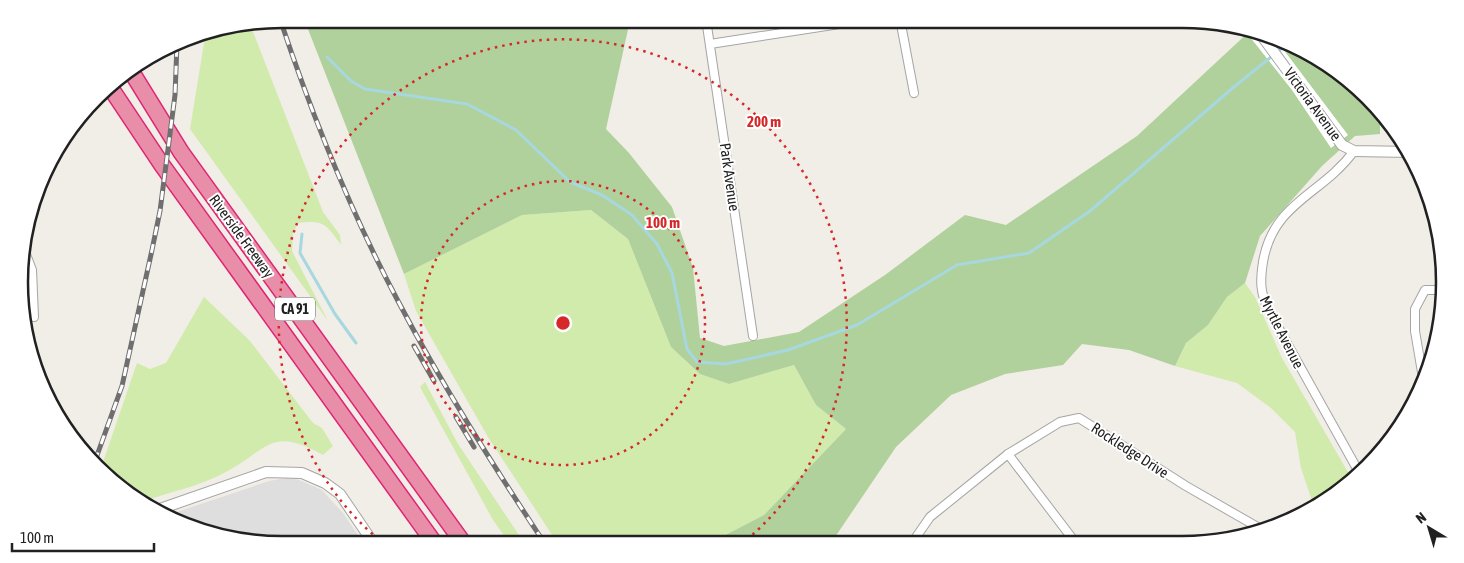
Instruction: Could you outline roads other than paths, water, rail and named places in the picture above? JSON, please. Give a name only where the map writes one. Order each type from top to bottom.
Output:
[{"type":"highway","name":"Riverside Freeway","points":[[133,76],[181,152],[458,536]]},
{"type":"highway","name":"Riverside Freeway","points":[[113,92],[162,165],[429,536]]},
{"type":"street","name":"Park Avenue","points":[[707,28],[753,336]]},
{"type":"street","points":[[710,44],[814,28]]},
{"type":"street","points":[[902,28],[914,92]]},
{"type":"street","name":"Victoria Avenue","points":[[1267,42],[1303,89],[1337,141],[1354,151],[1400,152]]},
{"type":"street","name":"Myrtle Avenue","points":[[1354,151],[1345,163],[1280,219],[1266,245],[1260,286],[1268,311],[1356,467]]},
{"type":"street","points":[[28,261],[32,270],[34,317]]},
{"type":"street","points":[[1421,368],[1415,331],[1415,309],[1425,290],[1436,290]]},
{"type":"street","name":"Rockledge Drive","points":[[917,536],[930,518],[1008,454],[1060,422],[1079,418],[1186,486],[1255,525]]},
{"type":"street","points":[[1008,454],[1070,536]]},
{"type":"street","points":[[165,507],[266,472],[288,471],[325,483],[340,494],[369,536]]},
{"type":"waterway","points":[[327,57],[351,81],[365,89],[467,104],[516,130],[570,182],[602,195],[632,215],[657,244],[672,273],[687,349],[697,362],[726,364],[788,350],[857,325],[957,265],[1029,253],[1090,211],[1235,86],[1282,48]]},
{"type":"waterway","points":[[302,234],[300,253],[335,314],[356,343]]},
{"type":"railway","points":[[283,28],[333,162],[380,267],[450,394],[540,536]]},
{"type":"railway","points":[[97,456],[122,386],[160,211],[175,95],[177,50]]},
{"type":"railway","points":[[414,346],[434,381]]},
{"type":"railway","points":[[456,417],[474,447]]}]
